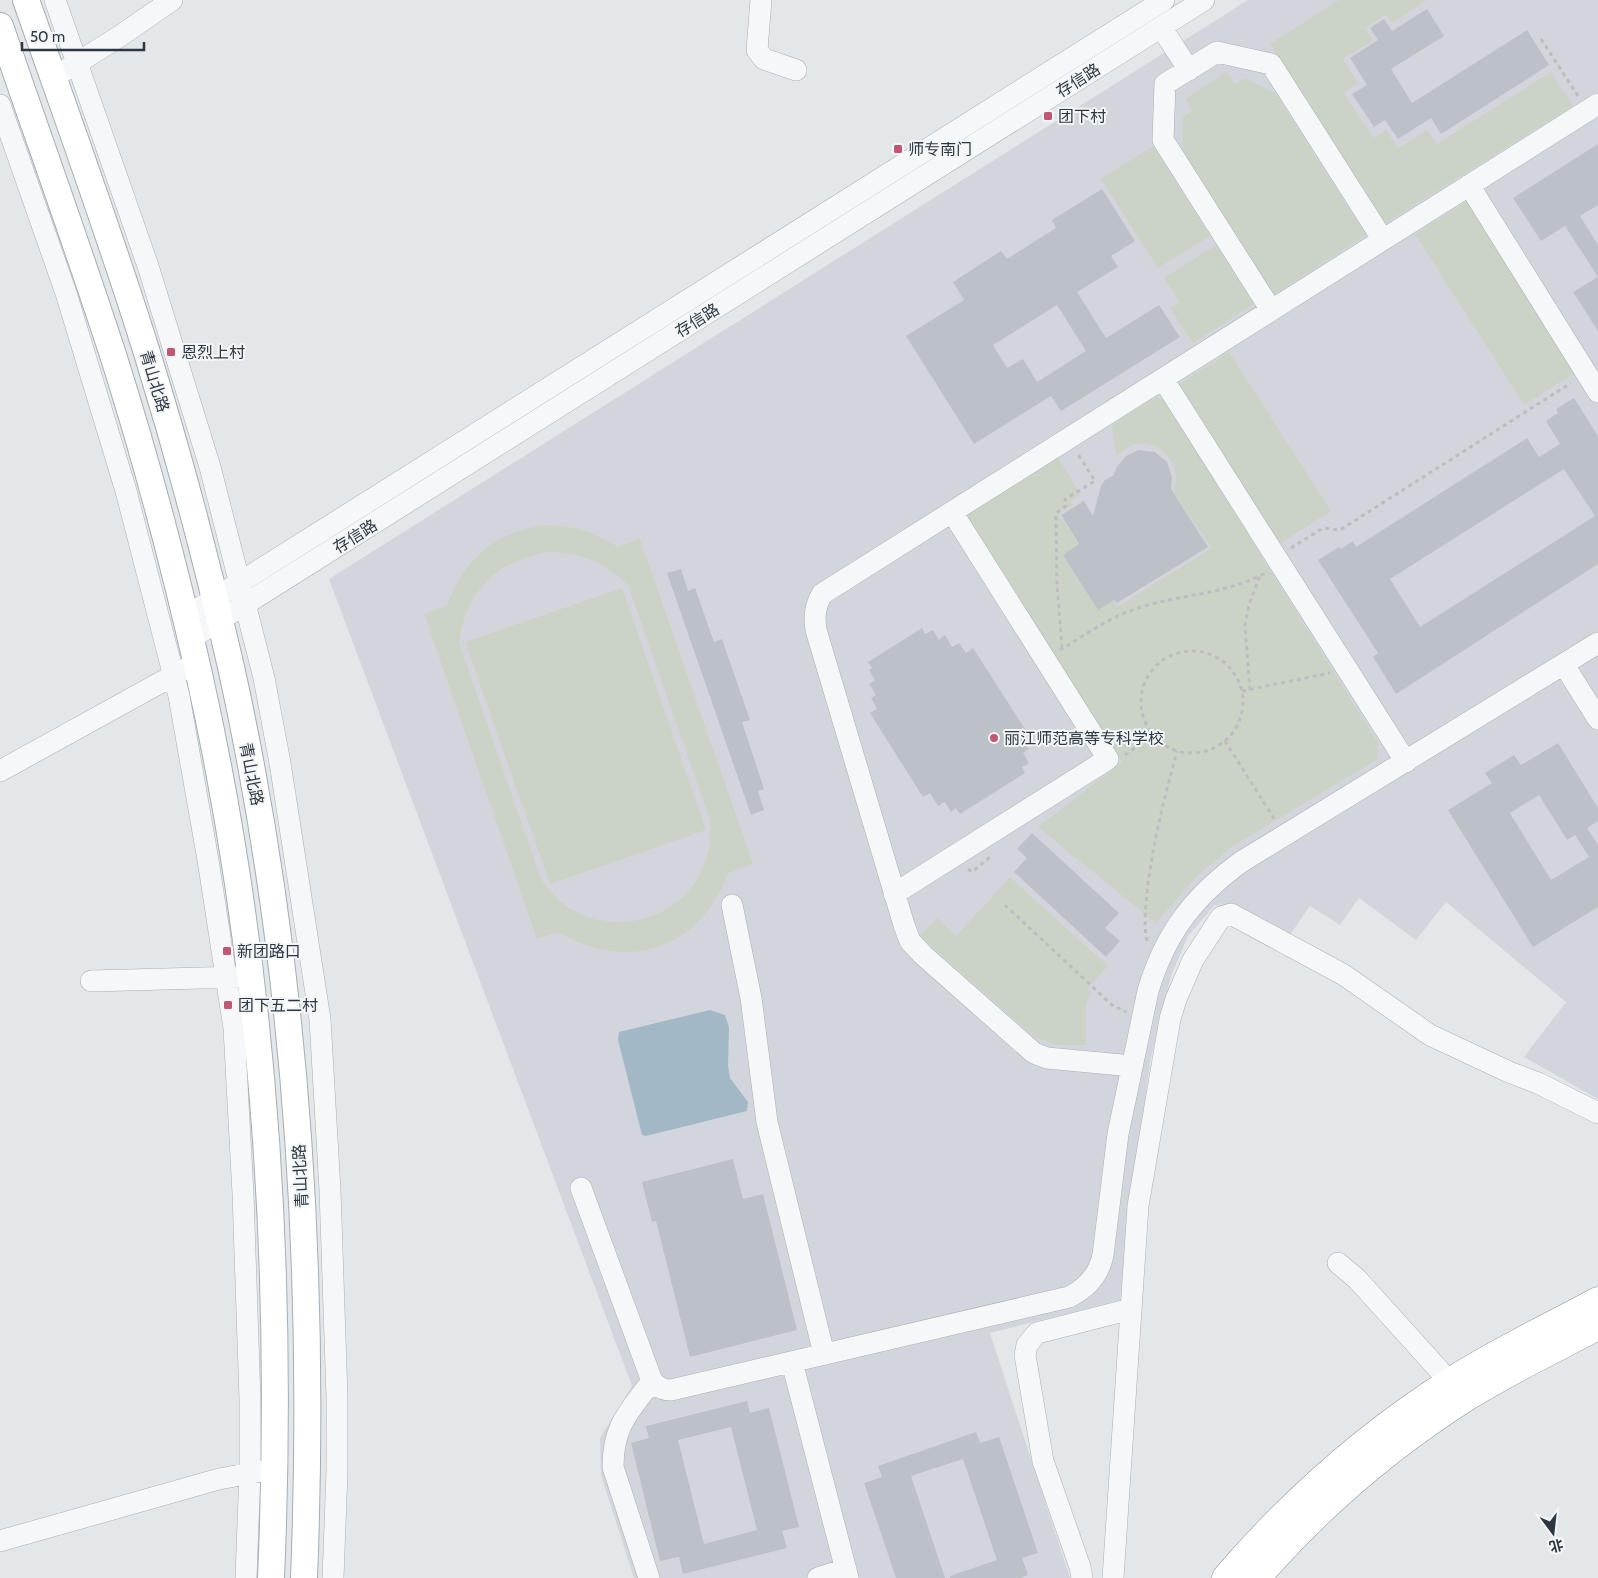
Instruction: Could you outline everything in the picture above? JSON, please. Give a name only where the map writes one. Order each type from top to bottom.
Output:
[{"type":"highway","points":[[1226,1578],[1280,1519],[1335,1468],[1391,1423],[1450,1382],[1488,1359],[1598,1301]]},
{"type":"highway","points":[[1256,1578],[1296,1534],[1323,1508],[1376,1462],[1404,1441],[1451,1408],[1499,1378],[1598,1326]]},
{"type":"main road","name":"青山北路","points":[[26,0],[146,351],[180,466],[217,609],[243,726],[263,832],[279,941],[292,1072],[303,1226],[308,1447],[304,1578]]},
{"type":"main road","name":"青山北路","points":[[0,26],[11,94],[115,361],[141,448],[186,648],[226,811],[236,873],[238,977],[260,1075],[270,1228],[274,1382],[262,1471],[270,1578]]},
{"type":"street","points":[[56,0],[148,266],[210,467],[241,582],[264,678],[278,753],[320,1019],[330,1190],[337,1397],[337,1472],[333,1578]]},
{"type":"street","points":[[53,77],[172,0]]},
{"type":"street","points":[[761,0],[757,50],[764,59],[796,70]]},
{"type":"street","name":"存信路","points":[[0,771],[186,648],[241,582],[1164,0]]},
{"type":"street","name":"存信路","points":[[217,609],[246,604],[1204,0]]},
{"type":"street","points":[[1161,27],[1189,70]]},
{"type":"street","points":[[1271,310],[1163,140],[1165,84],[1217,52],[1272,64],[1383,240]]},
{"type":"street","points":[[0,105],[66,293],[126,491],[186,648]]},
{"type":"street","points":[[1132,1066],[1043,1057],[1034,1053],[916,948],[910,940],[894,894],[816,630],[815,611],[822,594],[1593,108]]},
{"type":"street","points":[[1470,185],[1598,392]]},
{"type":"street","points":[[1163,379],[1406,762]]},
{"type":"street","points":[[894,894],[1108,759],[1054,654],[952,512]]},
{"type":"street","points":[[581,1188],[652,1381],[659,1388],[671,1390],[1069,1297],[1086,1286],[1098,1271],[1103,1255],[1118,1134],[1142,1020],[1154,972],[1171,935],[1182,918],[1224,874],[1598,643]]},
{"type":"street","points":[[1564,665],[1598,719]]},
{"type":"street","points":[[732,905],[751,998],[767,1122],[824,1354]]},
{"type":"street","points":[[1113,1578],[1138,1206],[1170,1019],[1176,999],[1193,960],[1221,917],[1231,914],[1344,975],[1430,1035],[1509,1072],[1538,1083],[1598,1113]]},
{"type":"street","points":[[91,981],[238,977]]},
{"type":"street","points":[[1338,1263],[1357,1279],[1450,1382]]},
{"type":"street","points":[[1082,1578],[1080,1567],[1043,1461],[1025,1355],[1027,1345],[1037,1333],[1131,1308]]},
{"type":"street","points":[[792,1362],[847,1574],[818,1578]]},
{"type":"street","points":[[649,1578],[613,1467],[613,1454],[620,1425],[652,1381]]},
{"type":"street","points":[[0,1541],[219,1479],[262,1471],[246,1578]]},
{"type":"path","points":[[1542,39],[1593,108]]},
{"type":"path","points":[[1054,654],[1109,620],[1129,611],[1204,592],[1230,588],[1260,576],[1323,528],[1340,530],[1587,374]]},
{"type":"path","points":[[1054,654],[1057,585],[1056,513],[1066,506],[1065,499],[1094,481],[1068,438]]},
{"type":"path","points":[[1250,690],[1245,626],[1249,604],[1260,576]]},
{"type":"path","points":[[1190,651],[1212,655],[1231,668],[1238,678],[1242,691],[1243,711],[1234,733],[1225,741],[1204,752],[1177,751],[1161,743],[1153,735],[1143,716],[1141,705],[1144,688],[1151,672],[1168,657],[1190,651]]},
{"type":"path","points":[[1242,691],[1348,670]]},
{"type":"path","points":[[1225,741],[1285,836]]},
{"type":"path","points":[[1154,972],[1144,929],[1147,894],[1158,823],[1177,751]]},
{"type":"path","points":[[1005,905],[1112,1005],[1142,1020]]},
{"type":"shaded area","name":"丽江师范高等专科学校","points":[[1248,0],[1598,0],[1598,1099],[1524,1057],[1566,1002],[1446,902],[1416,940],[1359,898],[1340,925],[1310,906],[1290,935],[1215,905],[1188,936],[1171,976],[1150,1062],[1120,1300],[990,1333],[1070,1578],[634,1578],[601,1475],[600,1438],[632,1386],[329,579]]},
{"type":"shaded area","points":[[1339,0],[1427,0],[1392,23],[1386,15],[1365,28],[1373,40],[1343,59],[1358,83],[1344,93],[1373,138],[1386,130],[1398,148],[1427,130],[1437,144],[1551,72],[1573,106],[1384,224],[1270,44]]},
{"type":"shaded area","points":[[1227,72],[1235,84],[1245,78],[1275,93],[1366,235],[1273,295],[1182,152],[1183,117],[1192,111],[1185,99]]},
{"type":"shaded area","points":[[1153,146],[1210,236],[1158,268],[1101,179]]},
{"type":"shaded area","points":[[1467,201],[1576,372],[1524,405],[1415,234]]},
{"type":"shaded area","points":[[1216,245],[1254,304],[1193,343],[1170,308],[1179,302],[1164,278]]},
{"type":"shaded area","points":[[1229,352],[1331,511],[1276,546],[1174,387]]},
{"type":"shaded area","points":[[1155,397],[1164,400],[1378,743],[1378,759],[1233,846],[1197,876],[1156,923],[1038,827],[1122,762],[963,517],[1057,456],[1081,494],[1070,501],[1073,505],[1059,514],[1117,607],[1212,548],[1173,492],[1176,478],[1175,469],[1163,451],[1151,444],[1144,443],[1132,446],[1116,456],[1112,425]]},
{"type":"shaded area","points":[[544,525],[564,526],[591,533],[618,547],[640,539],[753,864],[728,873],[715,899],[699,920],[680,936],[658,947],[635,952],[610,951],[584,944],[558,932],[537,939],[424,614],[447,606],[462,574],[483,550],[510,534]],"holes":[[[549,552],[592,560],[610,570],[628,585],[710,820],[710,841],[705,862],[699,876],[687,893],[672,906],[655,915],[636,921],[616,922],[597,920],[578,913],[561,902],[541,879],[459,643],[469,608],[477,593],[487,581],[514,562]]]},
{"type":"shaded area","points":[[622,588],[706,830],[550,884],[465,642]]},
{"type":"shaded area","points":[[1010,877],[1108,966],[1087,989],[1091,992],[1086,1005],[1086,1045],[1057,1045],[1034,1037],[920,936],[937,918],[956,936]]},
{"type":"water","points":[[710,1010],[725,1015],[729,1027],[728,1066],[730,1078],[748,1102],[747,1111],[646,1136],[642,1135],[618,1040],[619,1032]]},
{"type":"building","points":[[1427,9],[1444,36],[1391,69],[1412,103],[1527,30],[1549,65],[1441,134],[1431,118],[1398,139],[1385,120],[1374,127],[1352,94],[1367,85],[1350,58],[1378,40],[1370,28],[1384,19],[1392,31]]},
{"type":"building","points":[[1598,144],[1598,205],[1580,216],[1598,245],[1598,277],[1565,226],[1541,241],[1513,198]]},
{"type":"building","points":[[1102,189],[1135,241],[1111,256],[1118,267],[1077,292],[1106,338],[1159,305],[1180,337],[1061,411],[1051,396],[974,444],[906,336],[964,300],[953,282],[1001,251],[1007,259],[1056,228],[1052,220]],"holes":[[[1057,305],[1086,351],[1037,382],[1023,359],[1007,368],[993,345]]]},
{"type":"building","points":[[1598,277],[1598,331],[1573,292]]},
{"type":"building","points":[[1574,398],[1598,436],[1598,564],[1396,694],[1373,657],[1378,653],[1318,560],[1353,541],[1356,547],[1527,438],[1539,457],[1560,444],[1546,421],[1558,413],[1556,409]],"holes":[[[1564,469],[1595,516],[1420,627],[1390,579]]]},
{"type":"building","points":[[1139,450],[1155,452],[1167,462],[1172,477],[1171,489],[1208,547],[1117,603],[1114,600],[1098,610],[1063,555],[1079,544],[1061,515],[1084,501],[1093,516],[1101,486],[1105,480],[1114,475],[1116,468],[1126,456]]},
{"type":"building","points":[[681,569],[688,591],[695,588],[714,642],[722,639],[750,720],[742,722],[764,789],[758,791],[764,810],[751,815],[667,573]]},
{"type":"building","points":[[922,628],[925,634],[933,630],[939,640],[945,635],[952,647],[959,643],[966,653],[973,648],[1027,732],[1020,736],[1029,749],[1023,753],[1029,763],[1022,767],[1025,773],[960,814],[956,808],[951,812],[945,802],[938,806],[930,793],[923,797],[870,713],[877,709],[871,698],[876,695],[869,684],[875,680],[869,670],[872,668],[868,662]]},
{"type":"building","points":[[1558,743],[1598,808],[1598,821],[1587,828],[1598,845],[1598,907],[1533,947],[1448,810],[1492,783],[1485,773],[1514,755],[1521,765]],"holes":[[[1539,795],[1567,840],[1575,835],[1589,857],[1551,880],[1510,813]]]},
{"type":"building","points":[[1032,833],[1119,913],[1105,928],[1120,941],[1106,957],[1014,872],[1027,858],[1017,849]]},
{"type":"building","points":[[733,1159],[743,1199],[763,1194],[797,1330],[690,1357],[656,1221],[652,1222],[642,1182]]},
{"type":"building","points":[[747,1401],[750,1413],[769,1408],[799,1527],[782,1531],[787,1548],[683,1574],[679,1557],[660,1561],[631,1443],[649,1438],[646,1426]],"holes":[[[731,1427],[757,1530],[704,1544],[678,1440]]]},
{"type":"building","points":[[976,1432],[980,1443],[999,1437],[1038,1553],[1022,1558],[1028,1575],[1020,1578],[950,1578],[950,1576],[997,1560],[963,1459],[911,1476],[945,1578],[896,1578],[864,1483],[882,1477],[878,1466]]},
{"type":"place","name":"团下村","points":[[1048,116]]},
{"type":"place","name":"师专南门","points":[[898,149]]},
{"type":"place","name":"恩烈上村","points":[[171,352]]},
{"type":"place","name":"丽江师范高等专科学校","points":[[994,738]]},
{"type":"place","name":"新团路口","points":[[227,951]]},
{"type":"place","name":"团下五二村","points":[[228,1005]]}]
